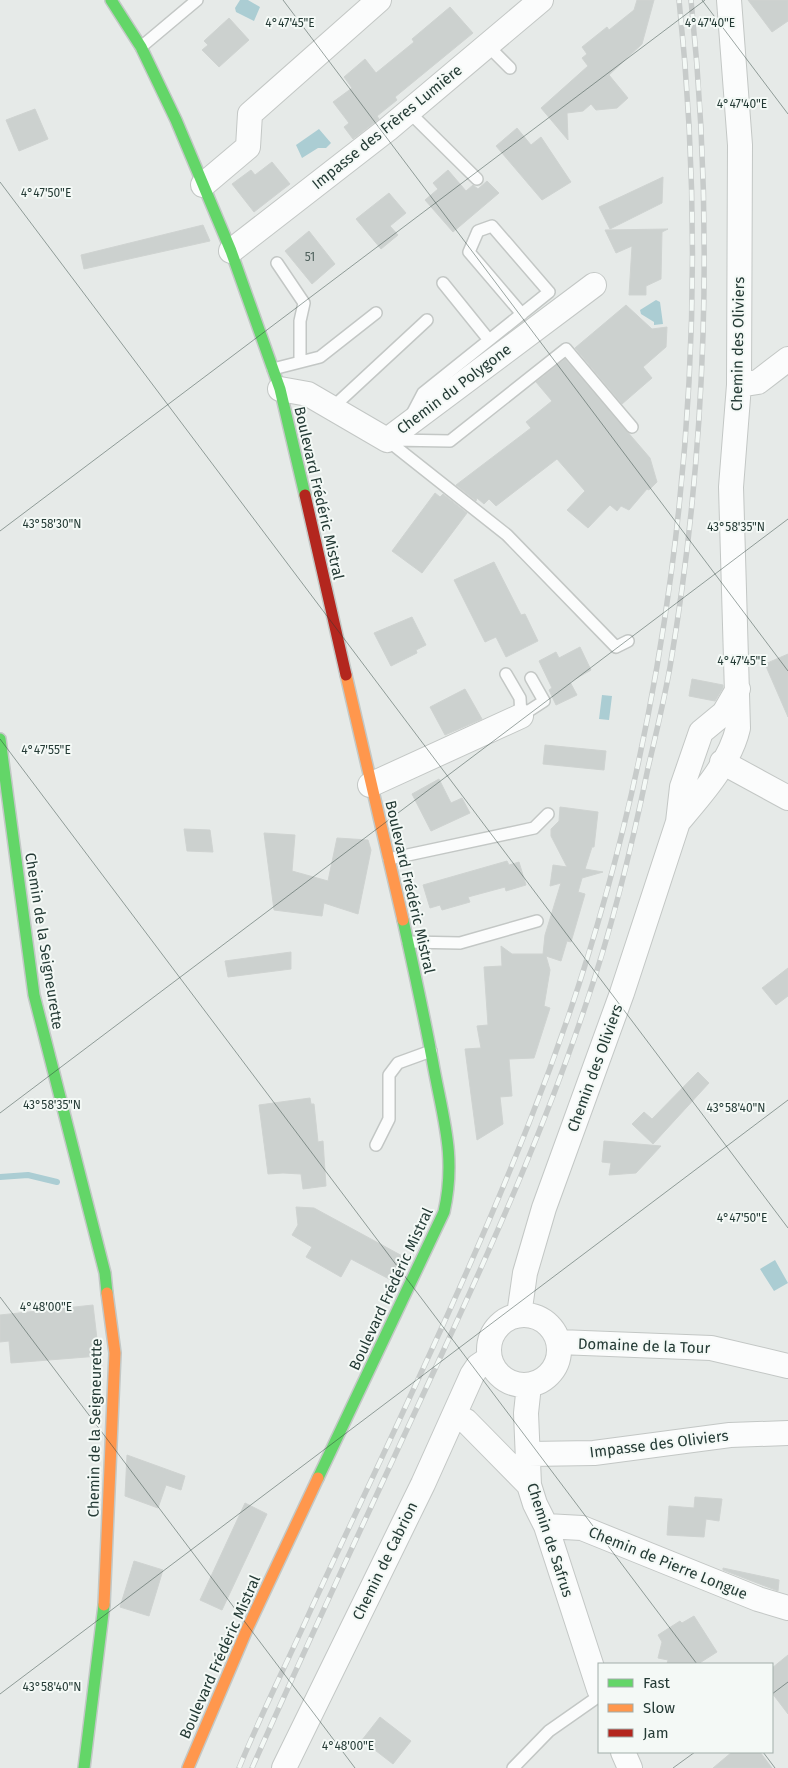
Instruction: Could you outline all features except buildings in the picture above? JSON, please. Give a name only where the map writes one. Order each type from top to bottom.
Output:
[{"type":"main road","name":"Boulevard Frédéric Mistral","points":[[111,0],[142,47],[203,185],[231,252],[276,379],[408,942],[432,1051],[450,1154],[450,1184],[444,1212],[289,1539],[207,1721],[188,1768]]},
{"type":"main road","name":"Chemin de la Seigneurette","points":[[0,739],[34,995],[104,1273],[115,1354],[106,1592],[84,1768]]},
{"type":"street","points":[[203,185],[248,147],[250,114],[379,0]]},
{"type":"street","name":"Impasse des Frères Lumière","points":[[231,252],[409,112],[541,0]]},
{"type":"street","name":"Chemin des Oliviers","points":[[678,822],[697,800],[735,743],[738,728],[731,487],[739,385],[740,145],[729,0]]},
{"type":"street","name":"Chemin du Polygone","points":[[276,379],[308,394],[387,440],[594,285]]},
{"type":"street","points":[[739,385],[758,382],[788,359]]},
{"type":"street","name":"Chemin des Oliviers","points":[[519,1315],[525,1273],[544,1208],[618,1002],[678,822],[682,787],[701,732],[724,713],[738,689]]},
{"type":"street","points":[[370,785],[521,716]]},
{"type":"street","points":[[722,762],[788,798]]},
{"type":"street","points":[[528,1315],[544,1321],[551,1326],[559,1342],[560,1352],[553,1370],[538,1383],[528,1385],[508,1382],[493,1368],[490,1358],[490,1339],[495,1330],[510,1318],[528,1315]]},
{"type":"street","name":"Domaine de la Tour","points":[[559,1342],[711,1348],[788,1366]]},
{"type":"street","name":"Chemin de Cabrion","points":[[284,1768],[423,1484],[472,1375],[478,1366],[490,1358]]},
{"type":"street","name":"Chemin de Safrus","points":[[528,1385],[526,1413],[529,1484],[535,1504],[546,1526],[598,1686]]},
{"type":"street","points":[[454,1415],[466,1421],[529,1484]]},
{"type":"street","name":"Impasse des Oliviers","points":[[529,1454],[594,1452],[730,1435],[788,1433]]},
{"type":"street","name":"Chemin de Pierre Longue","points":[[546,1526],[582,1528],[749,1596],[788,1608]]},
{"type":"street","points":[[623,1753],[630,1768]]},
{"type":"lane","points":[[142,47],[197,0]]},
{"type":"lane","points":[[488,46],[510,68]]},
{"type":"lane","points":[[409,112],[477,179]]},
{"type":"lane","points":[[407,425],[423,393],[522,314],[549,292],[492,226],[478,231],[470,252],[522,314]]},
{"type":"lane","points":[[277,263],[304,303],[300,321],[300,361]]},
{"type":"lane","points":[[443,283],[489,340]]},
{"type":"lane","points":[[276,379],[300,361],[320,357],[376,313]]},
{"type":"lane","points":[[332,408],[427,320]]},
{"type":"lane","points":[[387,440],[450,441],[566,349],[632,428]]},
{"type":"lane","points":[[387,440],[507,535],[616,647],[628,641]]},
{"type":"lane","points":[[506,674],[520,698],[521,716],[544,701],[531,678]]},
{"type":"lane","points":[[388,859],[534,828],[548,814]]},
{"type":"lane","points":[[408,942],[460,944],[537,921]]},
{"type":"lane","points":[[376,1145],[389,1119],[389,1075],[398,1063],[432,1051]]},
{"type":"lane","points":[[513,1768],[549,1731],[598,1697]]},
{"type":"water","points":[[240,0],[248,0],[260,7],[254,21],[236,12],[235,8]]},
{"type":"water","points":[[319,129],[331,143],[326,148],[318,148],[302,158],[296,145]]},
{"type":"water","points":[[656,300],[660,302],[663,324],[654,325],[654,322],[641,314],[640,310]]},
{"type":"water","points":[[602,695],[612,696],[609,720],[599,719]]},
{"type":"water","points":[[775,1260],[788,1283],[774,1291],[760,1269]]},
{"type":"waterway","points":[[0,1177],[28,1175],[57,1182]]},
{"type":"railway","points":[[239,1768],[265,1708],[424,1367],[504,1185],[529,1123],[577,989],[617,852],[649,713],[672,571],[686,428],[692,285],[690,142],[679,0]]},
{"type":"railway","points":[[252,1768],[476,1280],[516,1188],[571,1048],[614,914],[629,856],[670,667],[692,502],[699,419],[703,335],[703,167],[691,0]]},
{"type":"traffic: fast","points":[[111,0],[141,47],[176,120],[231,251],[280,389],[305,495]]},
{"type":"traffic: fast","points":[[0,739],[34,995],[105,1273],[107,1293]]},
{"type":"traffic: fast","points":[[318,1478],[444,1212],[447,1193],[449,1157],[445,1123],[403,920]]},
{"type":"traffic: fast","points":[[84,1768],[104,1605]]},
{"type":"traffic: slow","points":[[346,675],[403,920]]},
{"type":"traffic: slow","points":[[104,1605],[115,1353],[107,1293]]},
{"type":"traffic: slow","points":[[188,1768],[248,1627],[318,1478]]},
{"type":"traffic: jam","points":[[305,495],[346,675]]}]
